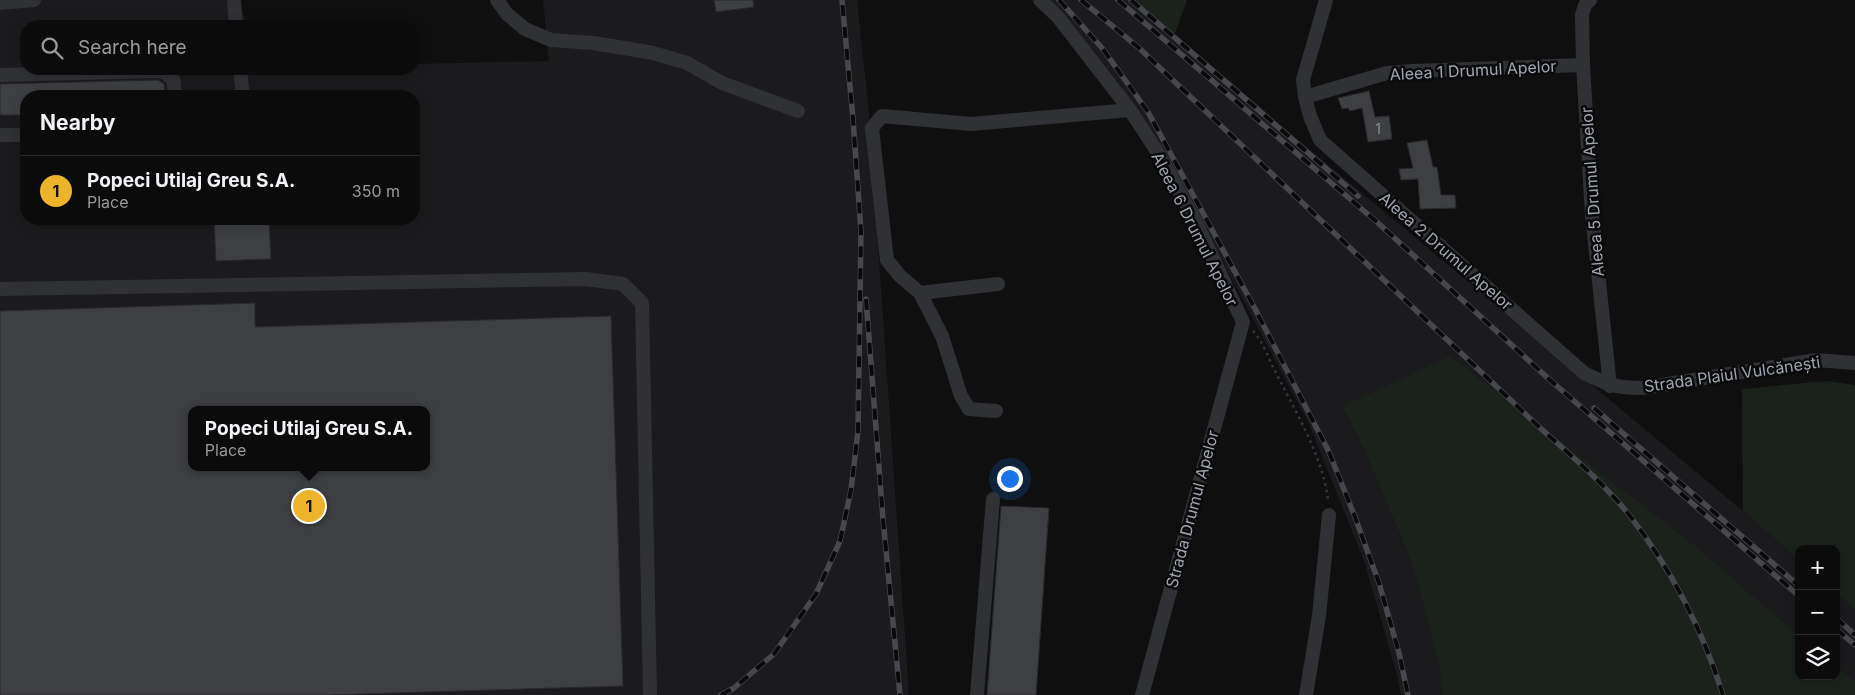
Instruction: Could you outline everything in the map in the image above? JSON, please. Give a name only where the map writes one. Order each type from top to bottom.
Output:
[{"type":"street","points":[[0,3],[34,0]]},
{"type":"street","points":[[234,0],[236,20]]},
{"type":"street","points":[[497,0],[507,14],[525,30],[551,40],[653,53],[687,63],[722,82],[798,111]]},
{"type":"street","name":"Aleea 6 Drumul Apelor","points":[[1040,0],[1058,17],[1130,110],[1160,156],[1194,218],[1243,322]]},
{"type":"street","points":[[1305,97],[1303,80],[1326,0]]},
{"type":"street","name":"Aleea 5 Drumul Apelor","points":[[1590,0],[1585,5],[1582,15],[1583,64],[1592,215],[1610,386]]},
{"type":"street","name":"Aleea 1 Drumul Apelor","points":[[1305,97],[1387,73],[1583,64]]},
{"type":"street","points":[[0,75],[20,74]]},
{"type":"street","points":[[169,75],[174,81],[174,90]]},
{"type":"street","points":[[240,75],[242,90]]},
{"type":"street","name":"Aleea 2 Drumul Apelor","points":[[1305,97],[1310,116],[1320,140],[1584,373],[1610,386]]},
{"type":"street","points":[[996,411],[969,409],[961,396],[942,336],[920,293],[900,276],[887,260],[872,128],[882,116],[972,124],[1130,110]]},
{"type":"street","points":[[0,135],[20,135]]},
{"type":"street","points":[[0,289],[586,279],[623,284],[642,303],[650,695]]},
{"type":"street","points":[[920,293],[998,284]]},
{"type":"street","name":"Strada Drumul Apelor","points":[[1142,695],[1243,322]]},
{"type":"street","name":"Strada Plaiul Vulcănești","points":[[1610,386],[1643,388],[1816,360],[1855,363]]},
{"type":"street","points":[[977,695],[993,499]]},
{"type":"street","points":[[1306,695],[1318,616],[1329,515]]},
{"type":"path","points":[[1243,322],[1256,334],[1301,423],[1326,485],[1329,515]]},
{"type":"shaded area","points":[[34,0],[239,0],[245,20],[20,20],[20,75],[420,75],[420,64],[549,61],[543,0],[857,0],[869,113],[909,695],[0,695],[0,3]]},
{"type":"shaded area","points":[[1048,0],[1134,0],[1174,36],[1743,511],[1795,557],[1795,633],[1781,622],[1342,407],[1362,445],[1413,566],[1439,667],[1443,695],[1401,695],[1364,561],[1309,424],[1160,144]]},
{"type":"shaded area","points":[[1134,0],[1187,0],[1174,36]]},
{"type":"shaded area","points":[[1450,356],[1695,546],[1795,633],[1795,680],[1840,680],[1840,669],[1855,681],[1855,695],[1443,695],[1439,667],[1413,566],[1362,445],[1342,407]]},
{"type":"shaded area","points":[[1826,381],[1855,385],[1855,610],[1840,597],[1840,545],[1795,545],[1795,557],[1743,511],[1742,389]]},
{"type":"shaded area","points":[[1840,597],[1855,610],[1855,681],[1840,669]]},
{"type":"building","points":[[714,0],[753,0],[754,7],[716,12]]},
{"type":"building","points":[[158,80],[164,84],[164,90],[20,90],[20,115],[0,115],[0,84]]},
{"type":"building","points":[[1369,91],[1375,117],[1389,116],[1392,139],[1368,142],[1362,108],[1350,111],[1348,108],[1342,109],[1338,98]]},
{"type":"building","points":[[1427,140],[1433,167],[1437,167],[1441,195],[1455,195],[1456,208],[1420,209],[1418,179],[1401,180],[1399,169],[1413,168],[1407,143]]},
{"type":"building","points":[[214,225],[269,225],[271,259],[216,261]]},
{"type":"building","points":[[255,303],[255,327],[611,316],[623,686],[329,695],[0,695],[0,311]]},
{"type":"building","points":[[1001,506],[1049,508],[1036,695],[987,695]]},
{"type":"railway","points":[[721,695],[734,688],[774,654],[816,594],[840,541],[851,490],[858,431],[861,232],[842,0]]},
{"type":"railway","points":[[1059,0],[1102,48],[1148,112],[1253,305],[1329,452],[1379,583],[1399,653],[1408,695]]},
{"type":"railway","points":[[1081,0],[1139,48],[1609,492],[1645,536],[1672,579],[1696,624],[1723,695]]},
{"type":"railway","points":[[1118,0],[1378,223],[1550,380],[1795,593]]},
{"type":"railway","points":[[1131,0],[1358,196]]},
{"type":"railway","points":[[866,299],[883,519],[900,695]]},
{"type":"railway","points":[[1594,408],[1795,583]]},
{"type":"railway","points":[[1840,622],[1855,635]]},
{"type":"railway","points":[[1840,632],[1855,645]]},
{"type":"place","name":"Popeci Utilaj Greu S.A.","points":[[309,506]]}]
